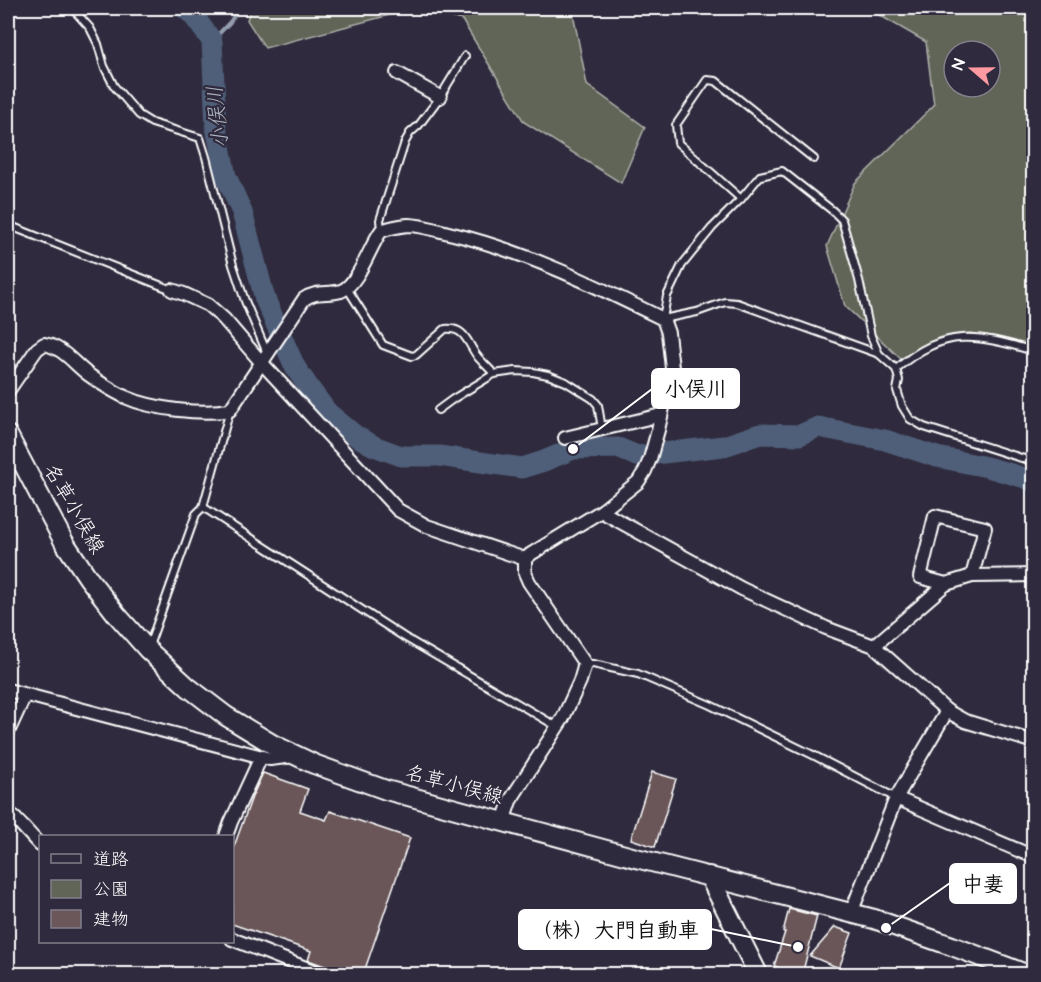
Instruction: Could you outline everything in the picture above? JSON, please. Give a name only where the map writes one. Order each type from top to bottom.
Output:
[{"type":"main road","name":"名草小俣線","points":[[8,435],[51,518],[77,562],[117,615],[148,650],[188,687],[272,744],[335,772],[386,790],[896,926],[1020,974]]},
{"type":"main road","points":[[709,876],[759,975]]},
{"type":"street","points":[[397,74],[440,97]]},
{"type":"street","points":[[8,392],[37,349],[44,344],[59,349],[91,376],[125,397],[189,411],[230,410],[304,299],[311,294],[329,293],[347,288],[358,274],[375,238],[381,231],[408,225],[472,238],[553,268],[663,319],[668,333],[672,368],[658,430],[645,471],[638,482],[603,510],[525,559]]},
{"type":"street","points":[[172,290],[208,305],[234,330],[266,355],[398,510],[427,526],[525,559]]},
{"type":"street","points":[[565,438],[661,415]]},
{"type":"street","points":[[603,510],[606,514],[742,589],[874,646],[947,711],[965,721],[1034,742]]},
{"type":"street","points":[[946,584],[920,577],[935,516],[985,528],[972,576]]},
{"type":"street","points":[[503,822],[510,801],[563,718],[585,664],[529,582],[525,573],[525,559]]},
{"type":"street","points":[[874,646],[946,584],[972,576],[1034,575]]},
{"type":"street","points":[[8,690],[270,759],[295,755]]},
{"type":"street","points":[[8,732],[25,695]]},
{"type":"street","points":[[851,913],[896,798],[947,711]]},
{"type":"street","points":[[227,835],[261,756]]},
{"type":"street","points":[[896,798],[1034,857]]},
{"type":"street","points":[[8,812],[39,844]]},
{"type":"street","points":[[234,940],[321,975]]},
{"type":"lane","points":[[72,8],[90,28],[114,86],[139,115],[152,123],[200,138],[233,265],[266,355]]},
{"type":"lane","points":[[381,231],[380,220],[405,142],[440,97],[465,56]]},
{"type":"lane","points":[[741,199],[678,143],[676,125],[707,80],[716,81],[814,159]]},
{"type":"lane","points":[[879,354],[871,336],[859,280],[842,220],[782,171],[760,176],[712,228],[682,265],[667,296],[663,319],[697,312],[725,302],[737,303],[879,354],[896,369],[899,380],[897,390],[902,406],[910,419],[924,427],[1034,462]]},
{"type":"lane","points":[[8,225],[172,290]]},
{"type":"lane","points":[[347,288],[383,345],[412,356],[445,329],[451,329],[464,336],[477,357],[495,374]]},
{"type":"lane","points":[[896,369],[921,350],[949,339],[984,338],[1034,351]]},
{"type":"lane","points":[[438,410],[495,374],[515,371],[532,372],[566,382],[593,399],[598,405],[603,429]]},
{"type":"lane","points":[[148,650],[196,514],[203,507],[230,410]]},
{"type":"lane","points":[[203,507],[404,637],[556,726]]},
{"type":"lane","points":[[585,664],[638,674],[666,686],[803,750],[896,798]]},
{"type":"green space","points":[[251,8],[416,8],[265,48],[247,20]]},
{"type":"green space","points":[[416,8],[572,8],[587,85],[645,127],[621,183],[524,122],[462,20]]},
{"type":"green space","points":[[867,8],[1033,8],[1033,346],[970,333],[938,338],[901,359],[845,306],[827,246],[855,183],[934,105],[926,42]]},
{"type":"building","points":[[652,772],[676,779],[655,847],[631,839]]},
{"type":"building","points":[[263,773],[308,789],[300,811],[326,820],[330,811],[410,838],[363,975],[350,975],[308,960],[311,951],[234,925],[234,846]]},
{"type":"building","points":[[789,909],[817,916],[802,975],[775,975],[777,967],[774,966],[785,932],[783,932]]},
{"type":"building","points":[[835,927],[852,933],[839,968],[810,956]]},
{"type":"waterway","name":"小俣川","points":[[185,8],[212,41],[216,127],[226,176],[242,212],[265,299],[295,367],[327,412],[356,436],[374,446],[401,456],[439,456],[522,468],[573,449],[618,448],[637,456],[724,446],[760,434],[800,435],[818,427],[885,440],[937,457],[987,467],[1034,482]]},
{"type":"waterway","points":[[212,41],[230,22],[239,8]]},
{"type":"place","name":"小俣川","points":[[573,449]]},
{"type":"place","name":"中妻","points":[[886,928]]},
{"type":"place","name":"（株）大門自動車","points":[[798,947]]}]
